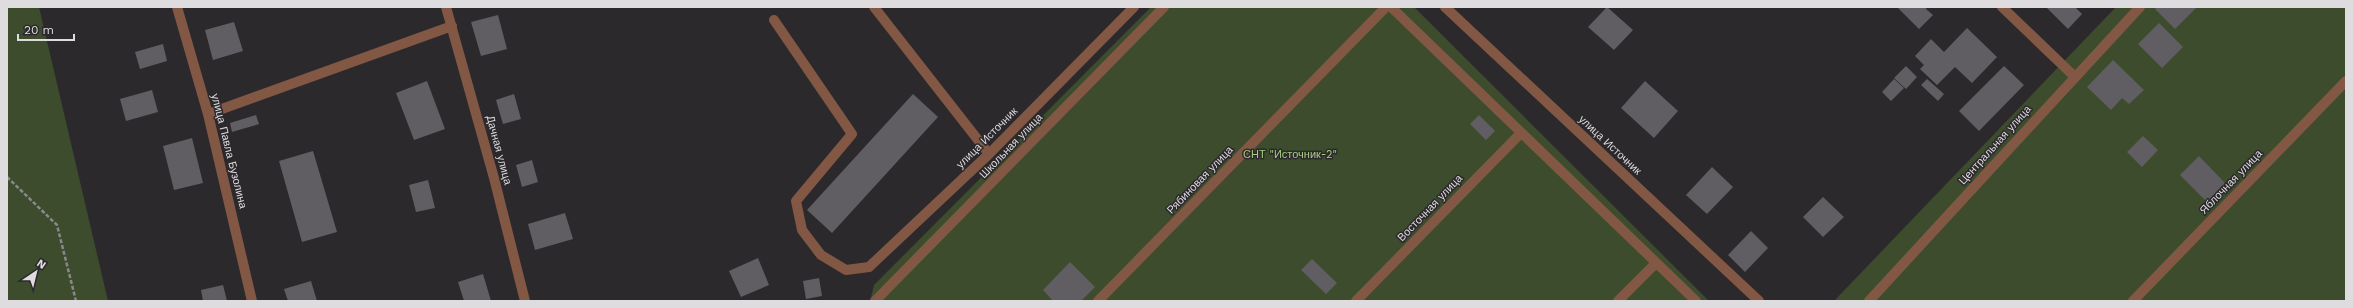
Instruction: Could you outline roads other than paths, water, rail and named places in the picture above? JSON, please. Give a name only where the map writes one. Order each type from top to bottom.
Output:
[{"type":"street","name":"улица Павла Бузолина","points":[[177,7],[208,114],[252,301]]},
{"type":"street","name":"Дачная улица","points":[[446,7],[494,178],[525,301]]},
{"type":"street","points":[[874,7],[989,154]]},
{"type":"street","name":"улица Источник","points":[[774,20],[852,134],[796,201],[802,230],[821,255],[846,270],[868,267],[989,154],[1134,7]]},
{"type":"street","name":"Школьная улица","points":[[875,301],[1164,7]]},
{"type":"street","name":"Рябиновая улица","points":[[1098,301],[1386,7]]},
{"type":"street","points":[[1391,7],[1696,301]]},
{"type":"street","name":"улица Источник","points":[[1445,7],[1760,301]]},
{"type":"street","points":[[2002,7],[2074,76]]},
{"type":"street","name":"Центральная улица","points":[[1869,301],[2074,76],[2140,7]]},
{"type":"street","points":[[208,114],[452,26]]},
{"type":"street","name":"Яблочная улица","points":[[2134,301],[2346,80]]},
{"type":"street","name":"Восточная улица","points":[[1356,301],[1521,132]]},
{"type":"street","points":[[1618,301],[1656,263]]},
{"type":"park label","name":"СНТ \"Источник-2\"","points":[[1290,154]]}]
